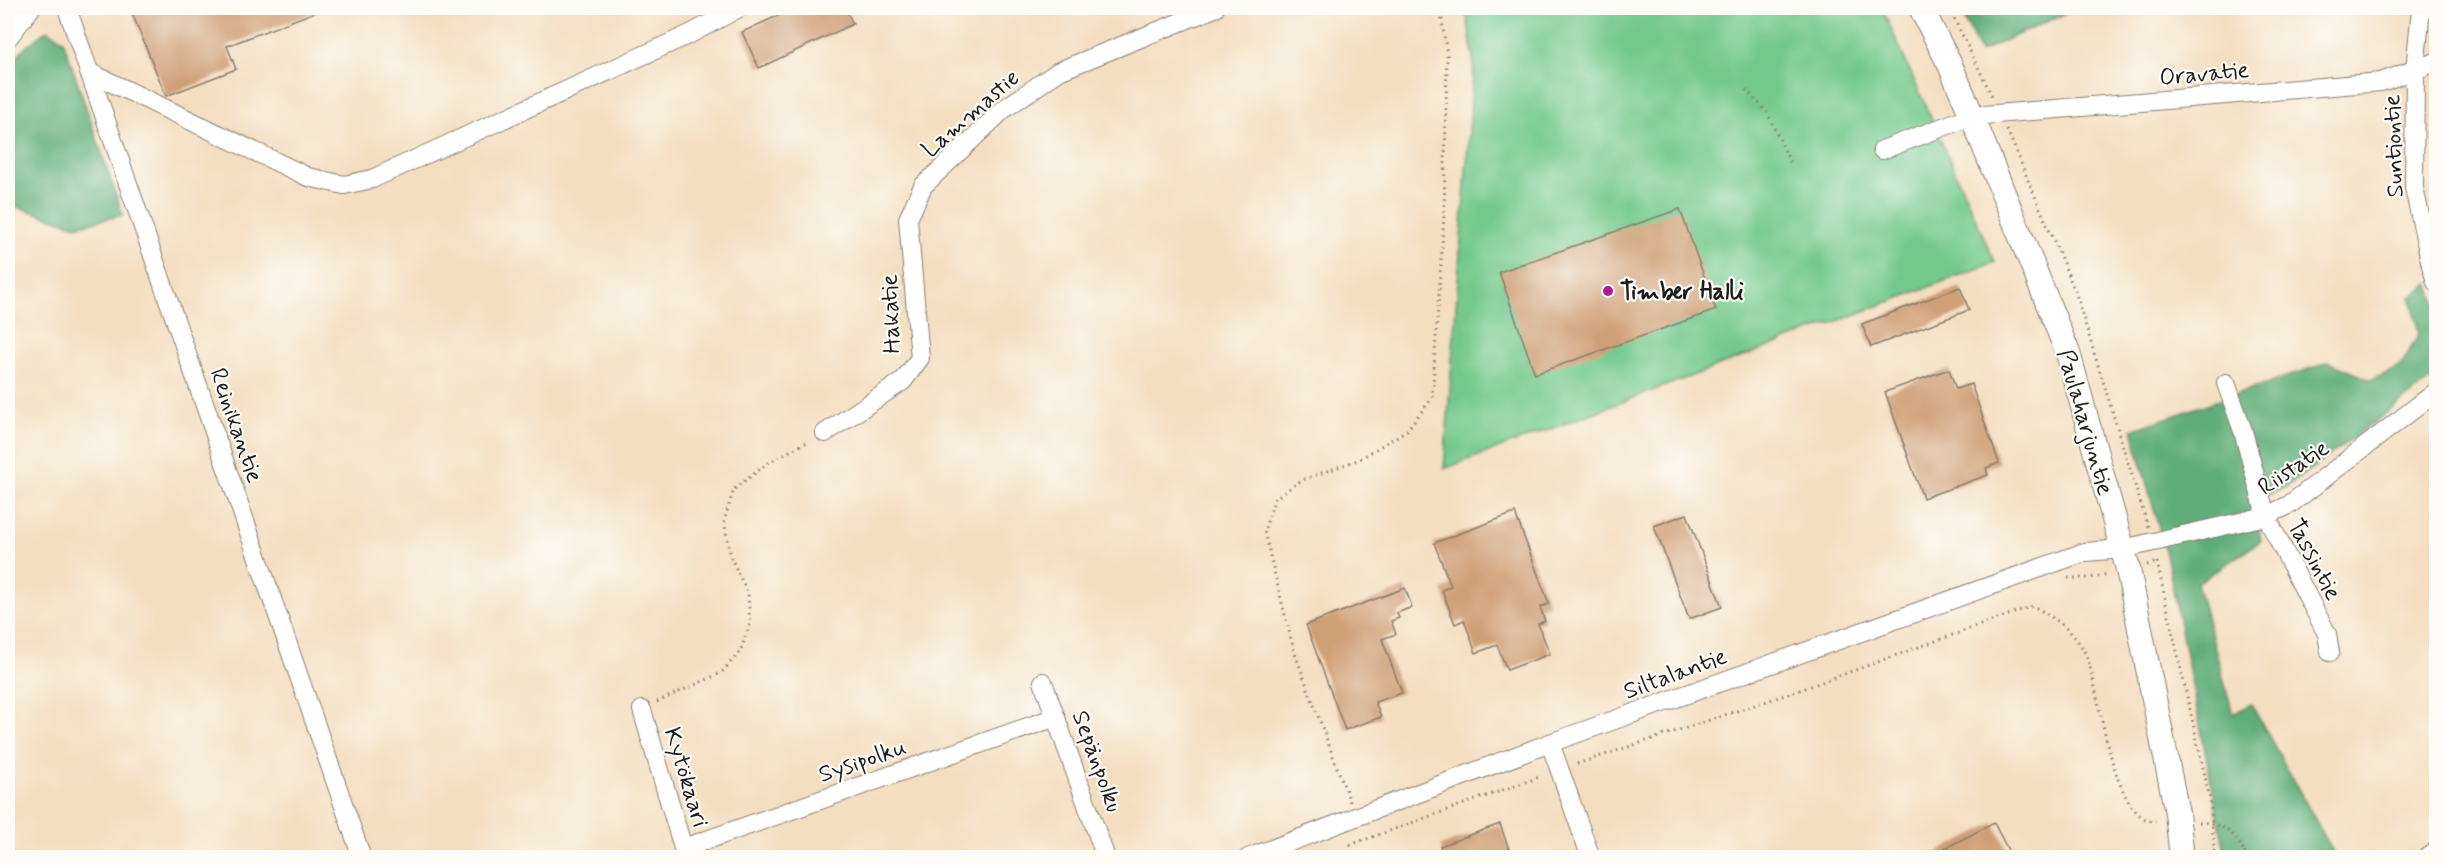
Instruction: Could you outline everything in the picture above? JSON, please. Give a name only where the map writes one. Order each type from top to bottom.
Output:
[{"type":"main road","name":"Paulaharjuntie","points":[[1921,8],[1950,65],[1972,116],[2068,353],[2123,549],[2178,820],[2182,858]]},
{"type":"street","points":[[8,38],[32,8]]},
{"type":"street","name":"Reinikantie","points":[[67,8],[362,858]]},
{"type":"street","points":[[89,72],[308,177],[344,185],[372,179],[690,34],[740,8]]},
{"type":"street","name":"Lammastie","points":[[908,219],[923,186],[1004,109],[1059,71],[1215,8]]},
{"type":"street","name":"Suntiontie","points":[[2421,8],[2415,69],[2414,188],[2436,282]]},
{"type":"street","name":"Oravatie","points":[[1882,150],[1972,116],[2381,82],[2436,62]]},
{"type":"street","name":"Hakatie","points":[[825,434],[903,381],[920,358],[908,219]]},
{"type":"street","name":"Tassintie","points":[[2226,383],[2243,431],[2266,516],[2327,634],[2330,652]]},
{"type":"street","name":"Riistatie","points":[[2123,549],[2266,516],[2289,505],[2436,392]]},
{"type":"street","name":"Siltalantie","points":[[1248,858],[1550,743],[2085,552],[2123,549]]},
{"type":"street","name":"Sepänpolku","points":[[1043,682],[1106,858]]},
{"type":"street","name":"Kytökaari","points":[[642,710],[685,853]]},
{"type":"street","name":"Sysipolku","points":[[685,853],[1056,717]]},
{"type":"street","points":[[1550,743],[1591,858]]},
{"type":"street","points":[[2426,858],[2436,851]]},
{"type":"path","points":[[1350,858],[1352,818],[1350,803],[1294,651],[1264,531],[1275,498],[1302,480],[1358,460],[1407,430],[1432,398],[1444,216],[1447,55],[1440,8]]},
{"type":"path","points":[[1746,90],[1767,112],[1791,164]]},
{"type":"path","points":[[642,710],[684,688],[721,673],[740,652],[750,624],[748,594],[731,558],[724,521],[734,489],[771,461],[825,434]]},
{"type":"path","points":[[1350,845],[1559,770],[1794,692],[2033,606],[2049,614],[2073,634],[2086,656],[2104,731],[2123,793],[2135,812],[2151,821],[2178,820],[2212,823],[2227,829],[2238,840],[2245,855],[2256,858]]},
{"type":"green space","points":[[1461,8],[1882,8],[1995,262],[1444,469],[1474,63],[1467,16]]},
{"type":"green space","points":[[1959,8],[2077,8],[1980,52]]},
{"type":"green space","points":[[47,30],[63,40],[123,215],[76,226],[8,204],[8,68],[23,49]]},
{"type":"green space","points":[[2430,284],[2436,305],[2436,376],[2288,486],[2254,501],[2261,541],[2197,583],[2233,714],[2251,704],[2336,857],[2226,857],[2166,554],[2132,430],[2329,362],[2371,380],[2400,367],[2419,334],[2411,297]]},
{"type":"building","points":[[130,8],[323,9],[227,46],[236,69],[166,96]]},
{"type":"building","points":[[795,8],[845,8],[853,24],[759,68],[742,32]]},
{"type":"building","name":"Timber Halli","points":[[1680,209],[1716,310],[1535,374],[1499,272]]},
{"type":"building","points":[[1960,287],[1969,310],[1871,347],[1862,324]]},
{"type":"building","points":[[1949,369],[1956,389],[1971,384],[1999,463],[1986,468],[1988,475],[1923,498],[1885,392]]},
{"type":"building","points":[[1515,513],[1549,604],[1540,607],[1545,621],[1538,624],[1550,654],[1507,670],[1497,645],[1476,653],[1464,620],[1455,624],[1442,590],[1451,586],[1434,543]]},
{"type":"building","points":[[1687,514],[1722,607],[1689,619],[1654,526]]},
{"type":"building","points":[[1405,588],[1412,607],[1397,613],[1399,618],[1391,621],[1396,634],[1382,639],[1402,693],[1375,702],[1381,717],[1345,730],[1306,625]]},
{"type":"building","points":[[1994,823],[2012,858],[1926,858]]},
{"type":"building","points":[[1500,824],[1512,858],[1444,858],[1440,846]]},
{"type":"place","name":"Timber Halli","points":[[1608,291]]}]
